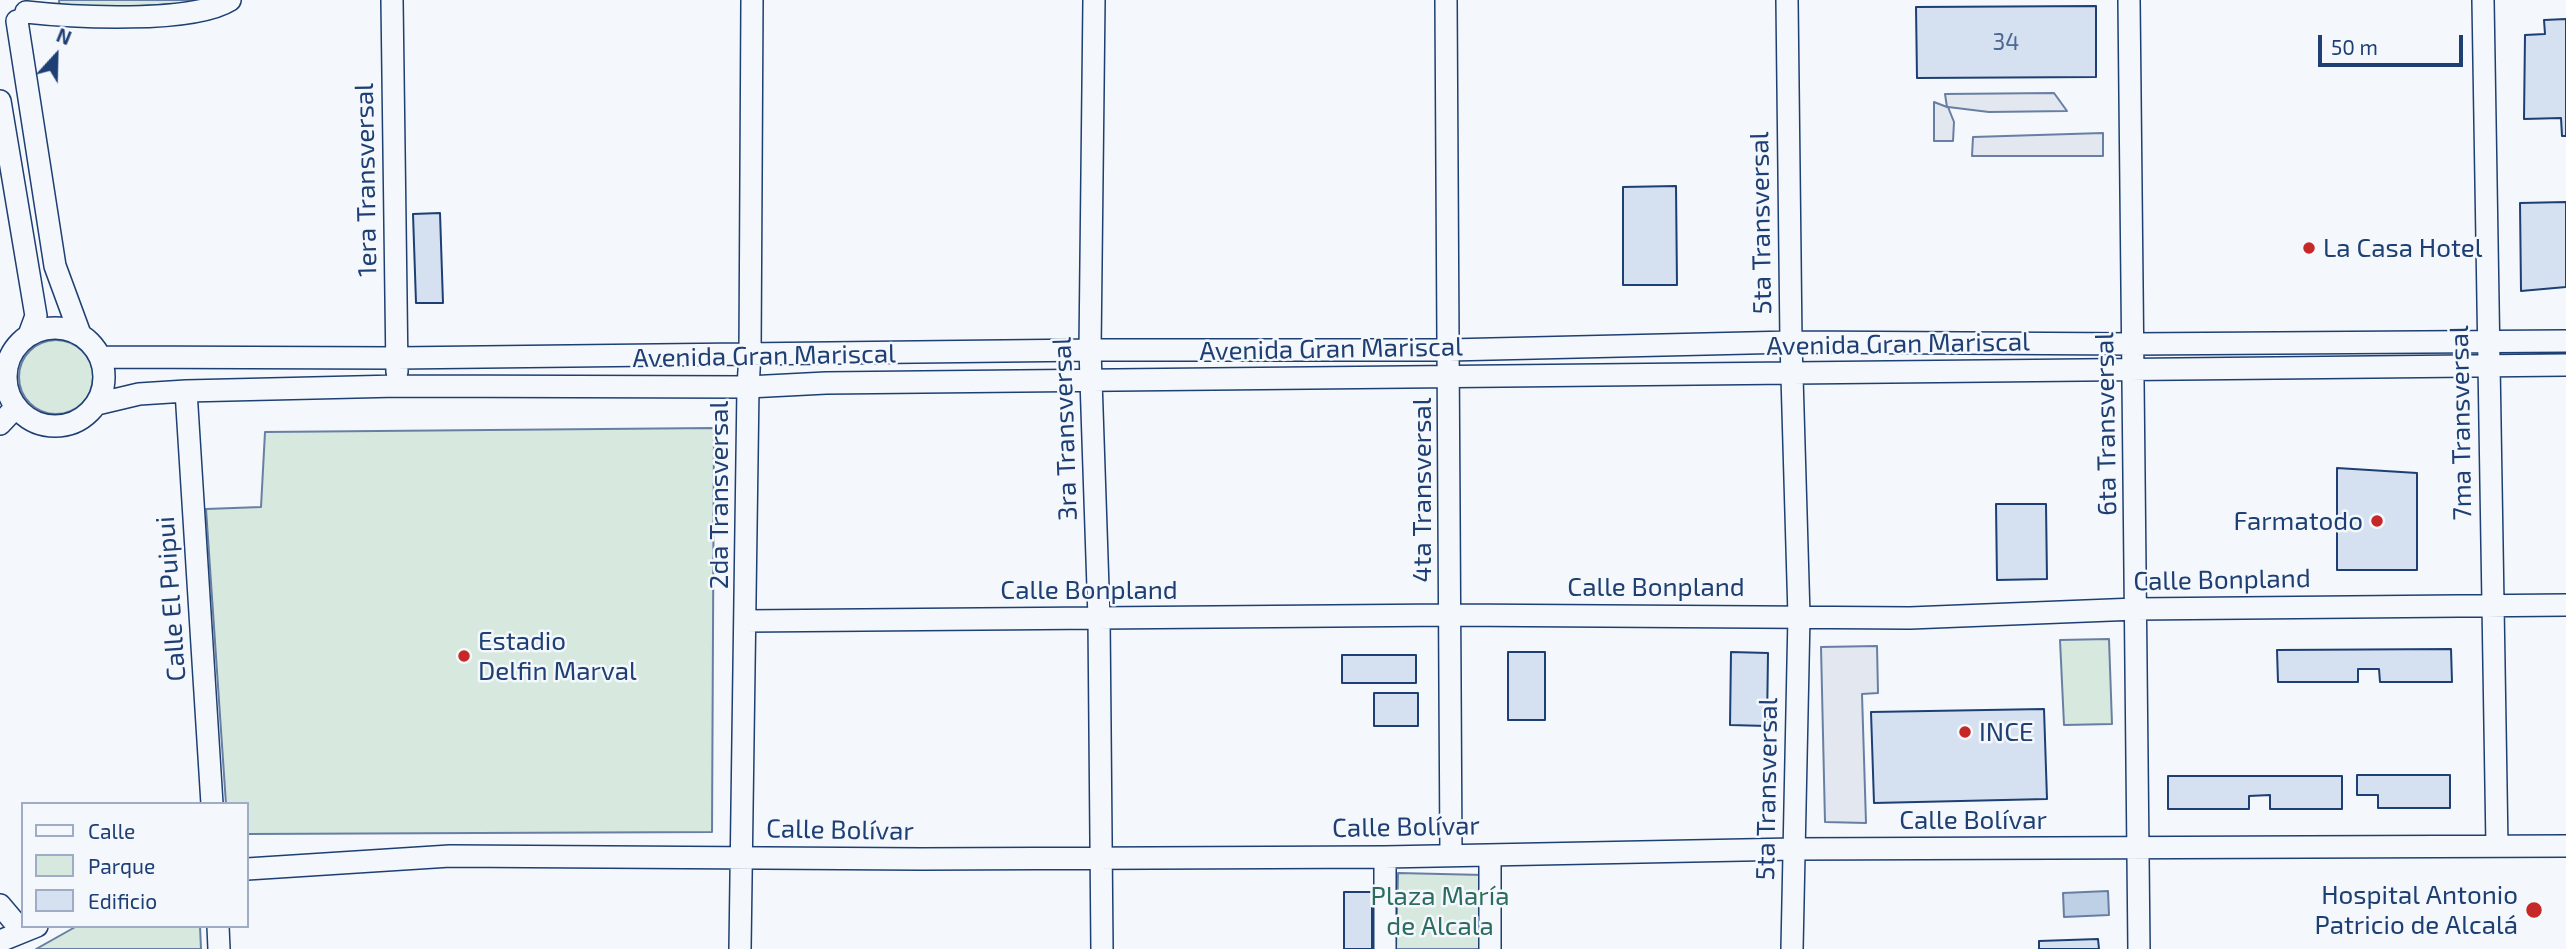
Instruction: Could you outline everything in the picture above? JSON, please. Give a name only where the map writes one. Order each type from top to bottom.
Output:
[{"type":"street","points":[[80,334],[55,265],[18,15],[147,16],[202,10],[230,0]]},
{"type":"street","name":"1era Transversal","points":[[392,0],[398,386]]},
{"type":"street","name":"2da Transversal","points":[[740,949],[750,355],[752,0]]},
{"type":"street","name":"3ra Transversal","points":[[1094,0],[1090,380],[1099,618],[1102,949]]},
{"type":"street","name":"4ta Transversal","points":[[1446,0],[1451,855]]},
{"type":"street","name":"5ta Transversal","points":[[1787,0],[1791,342],[1799,616],[1792,949]]},
{"type":"street","name":"6ta Transversal","points":[[2129,0],[2139,949]]},
{"type":"street","name":"7ma Transversal","points":[[2483,0],[2497,846]]},
{"type":"street","points":[[0,101],[37,316],[29,335],[14,349],[6,368],[7,388],[16,407],[37,424],[64,426],[77,422],[97,404],[104,386],[101,357],[93,344],[80,334],[55,327],[29,335]]},
{"type":"street","name":"Avenida Gran Mariscal","points":[[101,357],[397,358],[1090,350],[1449,350],[1791,342],[2133,344],[2566,341]]},
{"type":"street","name":"Avenida Gran Mariscal","points":[[97,404],[139,394],[186,391],[398,386],[748,387],[826,383],[2566,365]]},
{"type":"street","name":"Calle El Puipui","points":[[186,391],[212,802]]},
{"type":"street","points":[[0,424],[16,407]]},
{"type":"street","name":"Calle Bonpland","points":[[746,621],[1450,615],[1910,618],[2136,609],[2566,605]]},
{"type":"street","name":"Calle Bolívar","points":[[248,869],[450,856],[921,859],[1100,856],[1385,857],[1794,849],[2566,846]]},
{"type":"street","points":[[1490,855],[1490,949]]},
{"type":"street","points":[[1385,857],[1385,949]]},
{"type":"street","points":[[0,905],[21,922]]},
{"type":"street","points":[[218,928],[219,949]]},
{"type":"street","points":[[0,941],[29,929]]},
{"type":"green space","points":[[59,0],[218,0],[152,12],[60,13]]},
{"type":"green space","points":[[49,340],[63,340],[77,346],[87,356],[93,377],[91,391],[77,408],[63,414],[49,414],[35,408],[25,398],[19,384],[19,370],[25,356],[35,346]]},
{"type":"green space","name":"Estadio Delfin Marval","points":[[714,428],[712,832],[248,834],[248,802],[226,802],[206,509],[261,507],[265,432]]},
{"type":"green space","points":[[2109,639],[2112,724],[2064,725],[2060,640]]},
{"type":"green space","name":"Plaza María de Alcala","points":[[1398,873],[1484,875],[1483,949],[1396,949]]},
{"type":"green space","points":[[73,928],[200,928],[201,949],[36,949]]},
{"type":"shaded area","points":[[2054,93],[2067,111],[1989,112],[1948,107],[1954,122],[1953,141],[1934,141],[1934,102],[1947,107],[1945,94]]},
{"type":"shaded area","points":[[2103,133],[2103,156],[1972,156],[1973,137]]},
{"type":"shaded area","points":[[1877,646],[1878,693],[1862,694],[1866,823],[1825,822],[1821,647]]},
{"type":"water","points":[[2108,891],[2109,915],[2064,917],[2063,893]]},
{"type":"building","points":[[2096,6],[2096,77],[1917,78],[1916,7]]},
{"type":"building","points":[[2566,19],[2566,136],[2562,136],[2561,118],[2524,119],[2525,35],[2545,34],[2544,20]]},
{"type":"building","points":[[1676,186],[1677,285],[1623,285],[1623,187]]},
{"type":"building","points":[[2566,202],[2566,287],[2521,291],[2520,203]]},
{"type":"building","points":[[440,213],[443,303],[416,303],[413,214]]},
{"type":"building","name":"Farmatodo","points":[[2337,468],[2417,473],[2417,570],[2337,570]]},
{"type":"building","points":[[1996,504],[2046,504],[2047,579],[1997,580]]},
{"type":"building","points":[[2451,649],[2452,682],[2380,682],[2379,669],[2358,669],[2358,682],[2278,682],[2277,650]]},
{"type":"building","points":[[1508,652],[1545,652],[1545,720],[1508,720]]},
{"type":"building","points":[[1731,652],[1768,653],[1767,726],[1730,725]]},
{"type":"building","points":[[1342,655],[1416,655],[1416,683],[1342,683]]},
{"type":"building","points":[[1374,693],[1418,693],[1418,726],[1374,726]]},
{"type":"building","points":[[2044,709],[2047,799],[1874,803],[1871,712]]},
{"type":"building","points":[[2357,775],[2450,775],[2450,808],[2378,808],[2378,795],[2357,795]]},
{"type":"building","points":[[2168,776],[2342,776],[2342,809],[2270,809],[2270,795],[2249,796],[2249,809],[2168,809]]},
{"type":"building","points":[[1344,892],[1372,892],[1372,949],[1344,949]]},
{"type":"building","points":[[2098,939],[2099,949],[2039,949],[2039,941]]},
{"type":"place","name":"La Casa Hotel","points":[[2309,248]]},
{"type":"place","name":"Farmatodo","points":[[2377,521]]},
{"type":"place","name":"Estadio Delfin Marval","points":[[464,656]]},
{"type":"place","name":"INCE","points":[[1965,732]]},
{"type":"place","name":"Hospital Antonio Patricio de Alcalá","points":[[2534,910]]}]
